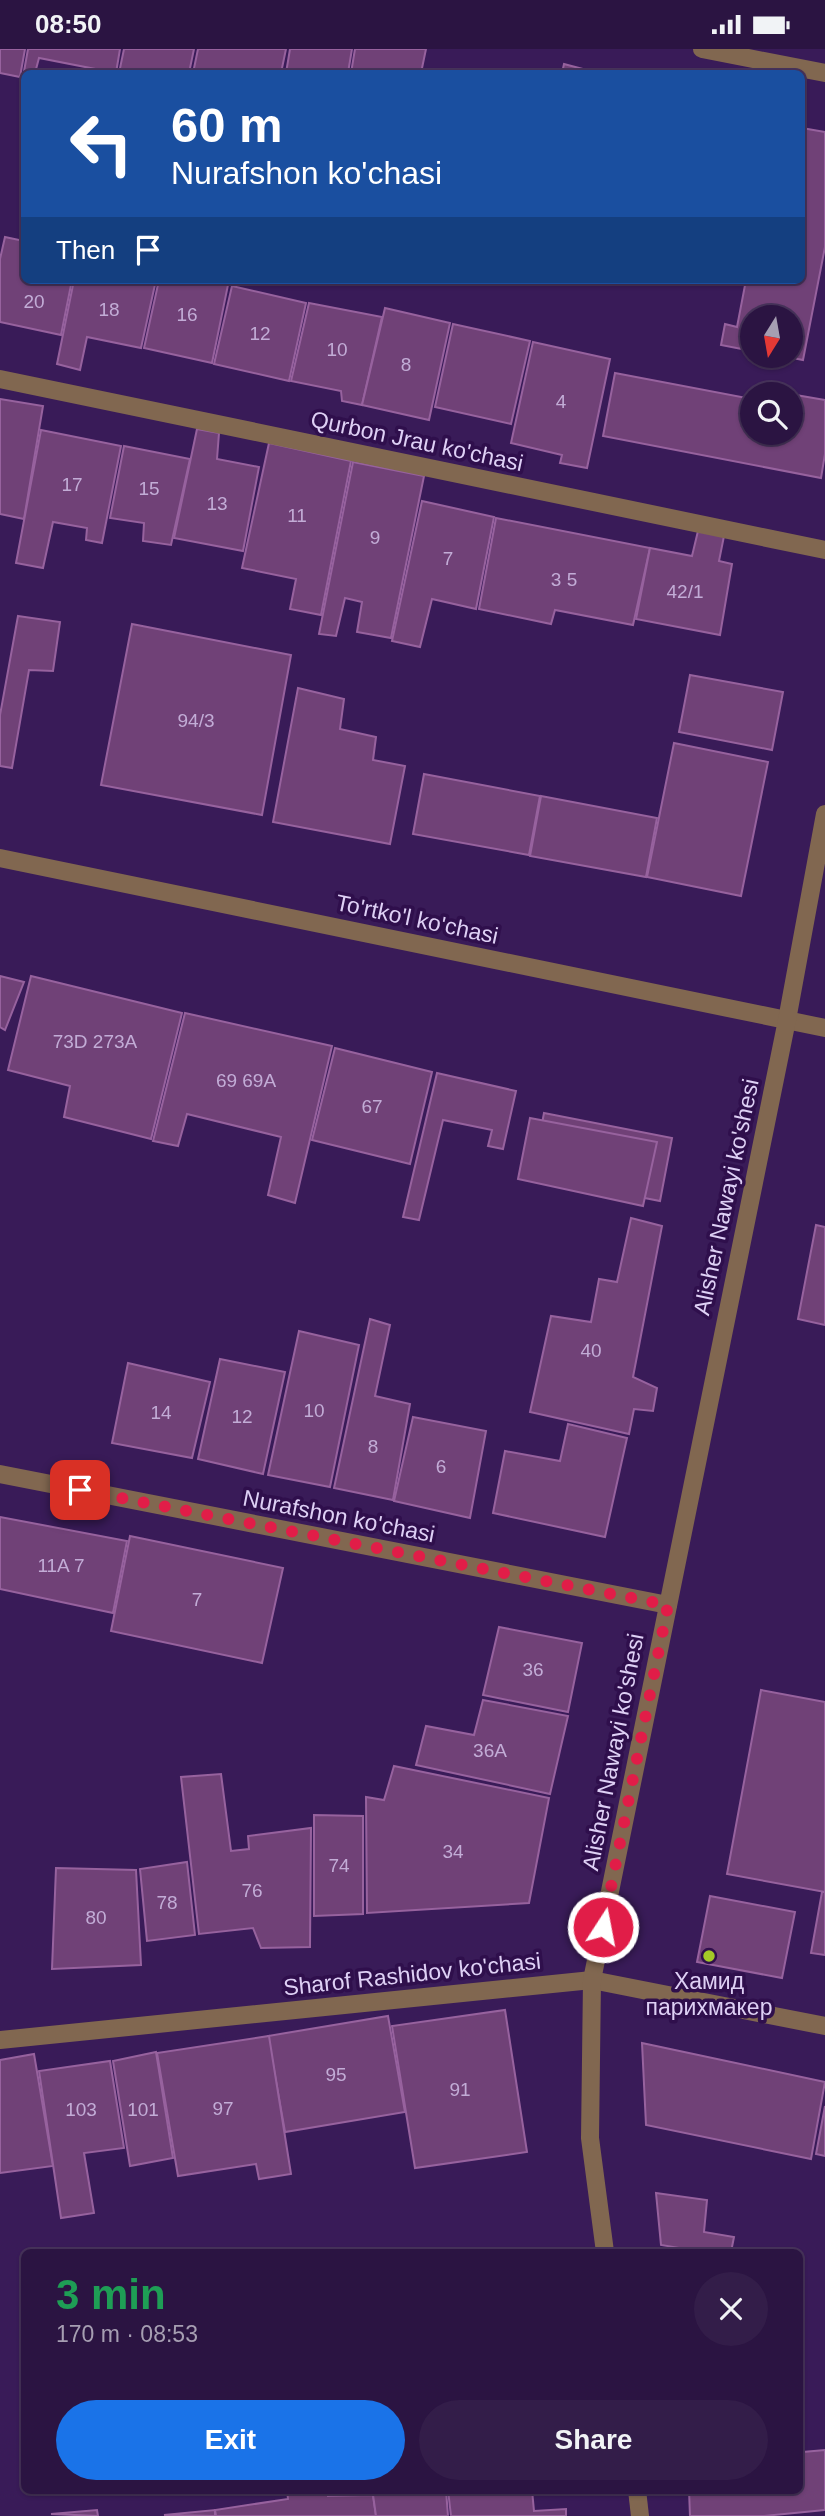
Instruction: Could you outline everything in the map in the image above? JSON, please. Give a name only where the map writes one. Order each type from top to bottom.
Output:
[{"type":"street","points":[[702,49],[825,73]]},
{"type":"street","name":"Qurbon Jrau ko'chasi","points":[[0,379],[825,550]]},
{"type":"street","name":"Alisher Nawayi ko'shesi","points":[[605,2249],[590,2138],[592,1980],[787,1020],[825,814]]},
{"type":"street","name":"To'rtko'l ko'chasi","points":[[0,858],[825,1028]]},
{"type":"street","name":"Nurafshon ko'chasi","points":[[0,1474],[668,1605]]},
{"type":"street","name":"Sharof Rashidov ko'chasi","points":[[0,2040],[592,1980],[825,2027]]},
{"type":"street","points":[[637,2494],[640,2516]]},
{"type":"building","points":[[0,49],[25,49],[20,77],[0,73]]},
{"type":"building","points":[[28,49],[120,49],[116,70],[101,70],[39,58],[36,70],[24,70]]},
{"type":"building","points":[[124,49],[194,49],[190,70],[120,70]]},
{"type":"building","points":[[198,49],[286,49],[282,70],[194,70]]},
{"type":"building","points":[[290,49],[352,49],[348,70],[286,70]]},
{"type":"building","points":[[355,49],[426,49],[422,70],[352,70]]},
{"type":"building","points":[[564,64],[587,70],[563,70]]},
{"type":"building","points":[[805,129],[825,132],[825,247],[803,360],[803,305],[741,305],[745,284],[805,284]]},
{"type":"building","points":[[5,237],[21,240],[21,284],[71,284],[61,335],[0,322],[0,259]]},
{"type":"building","points":[[73,284],[155,284],[141,348],[87,337],[80,370],[57,364]]},
{"type":"building","points":[[158,284],[228,284],[212,363],[144,348]]},
{"type":"building","points":[[232,286],[306,303],[289,381],[214,364]]},
{"type":"building","points":[[309,303],[382,317],[362,405],[342,401],[341,391],[291,381]]},
{"type":"building","points":[[385,308],[450,323],[429,420],[362,405]]},
{"type":"building","points":[[740,311],[740,349],[721,345],[725,324],[737,327]]},
{"type":"building","points":[[453,324],[530,341],[511,424],[435,407]]},
{"type":"building","points":[[533,342],[610,359],[587,468],[560,463],[562,455],[511,443]]},
{"type":"building","points":[[615,373],[740,397],[740,445],[803,445],[803,396],[825,400],[825,454],[821,478],[603,436]]},
{"type":"building","points":[[0,399],[43,406],[24,519],[0,514]]},
{"type":"building","points":[[197,429],[219,433],[217,459],[259,467],[243,551],[174,538]]},
{"type":"building","points":[[41,430],[121,446],[102,543],[86,540],[87,528],[53,522],[43,568],[16,563]]},
{"type":"building","points":[[269,443],[351,461],[321,615],[290,609],[296,579],[242,568]]},
{"type":"building","points":[[124,446],[190,459],[171,545],[143,541],[144,523],[110,518]]},
{"type":"building","points":[[353,462],[424,476],[391,638],[357,632],[362,602],[345,598],[336,636],[319,634]]},
{"type":"building","points":[[422,501],[494,517],[476,609],[432,599],[420,647],[392,641]]},
{"type":"building","points":[[496,518],[650,548],[633,625],[555,610],[551,624],[479,609]]},
{"type":"building","points":[[698,531],[724,536],[719,561],[732,564],[720,635],[636,619],[650,548],[692,556]]},
{"type":"building","points":[[18,616],[60,622],[53,671],[29,670],[12,768],[0,766],[0,715]]},
{"type":"building","points":[[132,624],[291,655],[262,815],[101,785]]},
{"type":"building","points":[[690,675],[783,692],[772,750],[679,732]]},
{"type":"building","points":[[298,688],[344,699],[340,729],[376,737],[373,760],[405,766],[390,844],[273,822]]},
{"type":"building","points":[[674,743],[768,762],[741,896],[647,877]]},
{"type":"building","points":[[424,774],[540,796],[529,855],[413,834]]},
{"type":"building","points":[[541,796],[657,818],[646,877],[530,856]]},
{"type":"building","points":[[0,976],[24,982],[5,1030],[0,1027]]},
{"type":"building","points":[[31,976],[182,1013],[151,1139],[64,1117],[70,1086],[8,1070]]},
{"type":"building","points":[[185,1013],[332,1046],[295,1203],[268,1195],[281,1137],[187,1114],[178,1146],[153,1141]]},
{"type":"building","points":[[335,1048],[432,1072],[410,1164],[312,1140]]},
{"type":"building","points":[[437,1073],[516,1091],[503,1149],[488,1146],[492,1130],[443,1120],[419,1220],[403,1217]]},
{"type":"building","points":[[544,1113],[672,1138],[660,1201],[532,1176]]},
{"type":"building","points":[[530,1118],[657,1142],[643,1206],[518,1179]]},
{"type":"building","points":[[631,1218],[662,1226],[633,1377],[657,1388],[653,1411],[634,1409],[629,1434],[530,1412],[551,1316],[591,1322],[599,1279],[617,1282]]},
{"type":"building","points":[[816,1225],[825,1227],[825,1325],[798,1319]]},
{"type":"building","points":[[370,1319],[390,1325],[375,1396],[410,1404],[393,1500],[334,1488]]},
{"type":"building","points":[[299,1331],[359,1345],[330,1487],[268,1475]]},
{"type":"building","points":[[220,1359],[285,1372],[263,1474],[198,1459]]},
{"type":"building","points":[[128,1363],[210,1382],[192,1458],[112,1443]]},
{"type":"building","points":[[413,1417],[486,1431],[470,1518],[394,1501]]},
{"type":"building","points":[[568,1424],[627,1438],[605,1537],[493,1513],[505,1451],[560,1461]]},
{"type":"building","points":[[0,1517],[127,1541],[113,1613],[0,1589]]},
{"type":"building","points":[[130,1536],[283,1568],[262,1663],[111,1631]]},
{"type":"building","points":[[499,1627],[582,1643],[568,1712],[483,1695]]},
{"type":"building","points":[[761,1690],[825,1702],[825,1892],[727,1874]]},
{"type":"building","points":[[483,1700],[568,1716],[550,1794],[416,1765],[426,1726],[474,1735]]},
{"type":"building","points":[[394,1766],[549,1798],[529,1903],[367,1913],[366,1797],[384,1800]]},
{"type":"building","points":[[221,1774],[231,1851],[249,1849],[248,1836],[311,1828],[310,1947],[261,1948],[253,1928],[199,1934],[181,1777]]},
{"type":"building","points":[[314,1815],[363,1816],[363,1914],[314,1916]]},
{"type":"building","points":[[187,1862],[195,1935],[147,1941],[140,1869]]},
{"type":"building","points":[[56,1868],[136,1870],[141,1965],[52,1969]]},
{"type":"building","points":[[822,1892],[825,1892],[825,1955],[811,1953]]},
{"type":"building","points":[[710,1896],[795,1912],[782,1978],[697,1962]]},
{"type":"building","points":[[505,2010],[527,2152],[415,2168],[392,2026]]},
{"type":"building","points":[[388,2016],[405,2112],[285,2132],[268,2036]]},
{"type":"building","points":[[269,2036],[291,2174],[259,2179],[256,2164],[178,2176],[157,2053]]},
{"type":"building","points":[[642,2043],[825,2082],[811,2159],[646,2125]]},
{"type":"building","points":[[156,2052],[173,2158],[130,2166],[113,2061]]},
{"type":"building","points":[[34,2054],[53,2166],[0,2173],[0,2060]]},
{"type":"building","points":[[110,2061],[124,2148],[84,2153],[94,2213],[61,2218],[39,2071]]},
{"type":"building","points":[[825,2106],[825,2156],[816,2154]]},
{"type":"building","points":[[656,2193],[707,2200],[704,2232],[734,2237],[732,2249],[685,2249],[661,2245]]},
{"type":"building","points":[[825,2450],[825,2510],[764,2516],[690,2516],[689,2494],[803,2494],[803,2452]]},
{"type":"building","points":[[287,2494],[373,2495],[376,2516],[216,2516],[215,2510],[288,2499]]},
{"type":"building","points":[[446,2494],[448,2516],[376,2516],[373,2495]]},
{"type":"building","points":[[448,2494],[532,2494],[534,2511],[566,2509],[566,2516],[451,2516]]},
{"type":"building","points":[[97,2510],[98,2516],[51,2514]]},
{"type":"building","points":[[215,2510],[215,2516],[164,2515]]},
{"type":"place","name":"Хамид парихмакер","points":[[709,1956]]},
{"type":"route","points":[[80,1490],[668,1605],[603,1927]]}]
